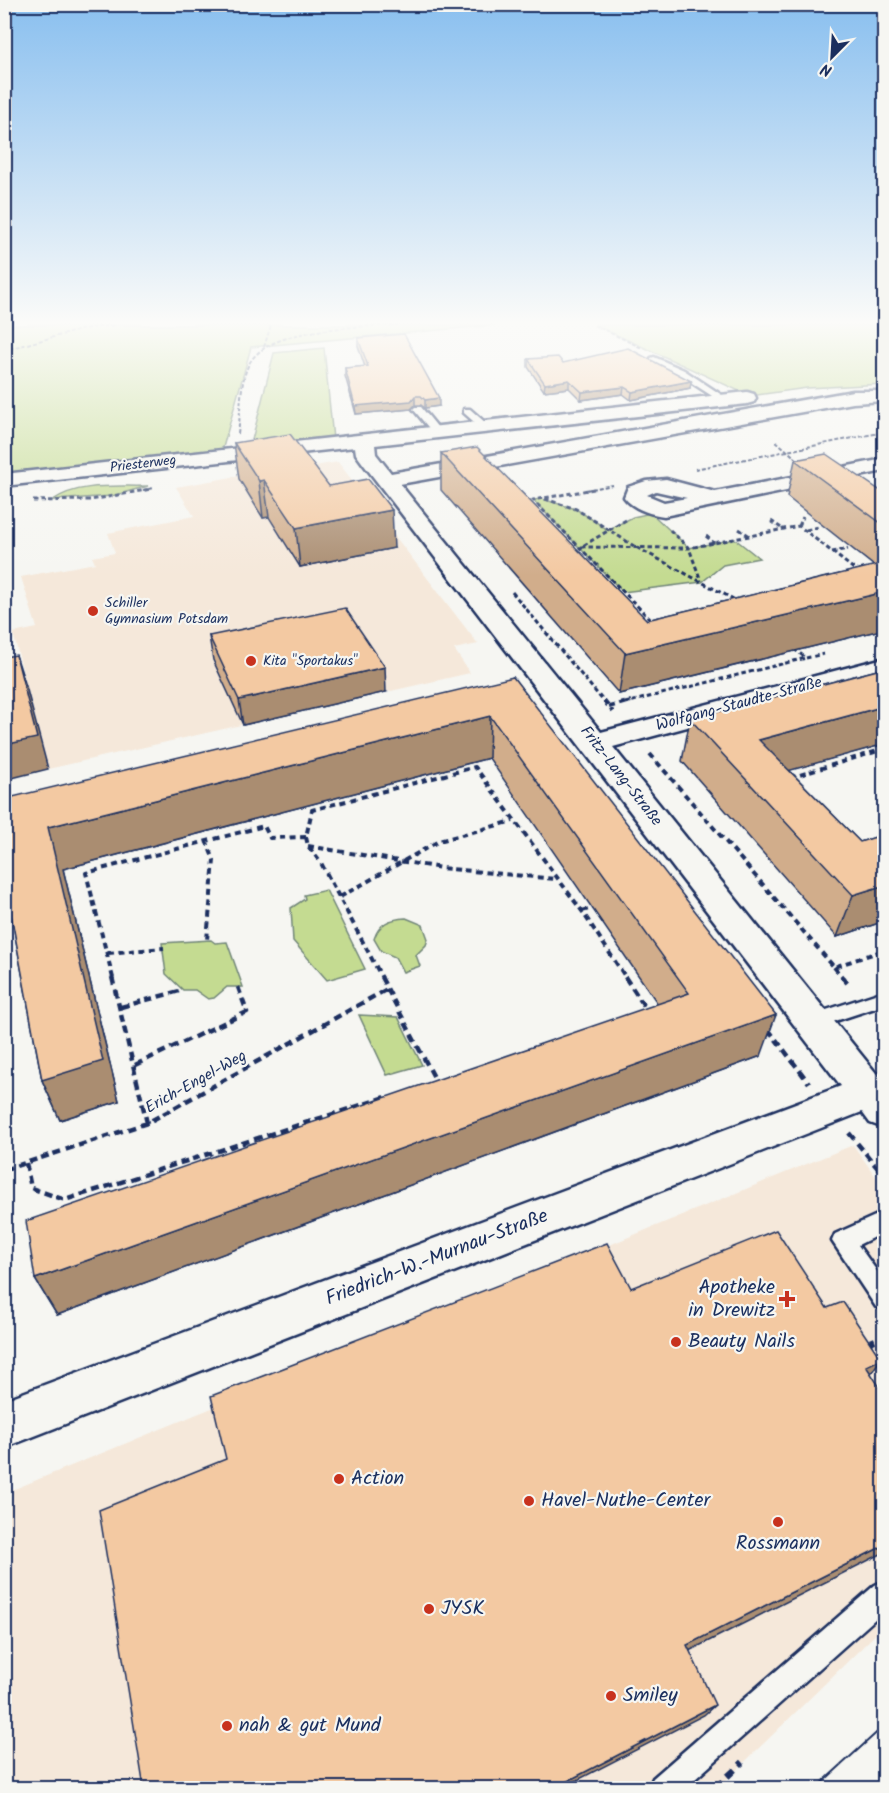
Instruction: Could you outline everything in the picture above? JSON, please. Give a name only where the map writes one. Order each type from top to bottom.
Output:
[{"type":"street","name":"Priesterweg","points":[[4,480],[652,409]]},
{"type":"street","points":[[387,480],[787,409]]},
{"type":"street","name":"Fritz-Lang-Straße","points":[[364,439],[366,454],[387,480],[527,679],[573,717],[814,1021],[880,1096]]},
{"type":"street","points":[[716,499],[700,496],[667,484],[650,485],[636,492],[635,497],[648,506],[664,509],[716,499],[818,477],[885,465]]},
{"type":"street","name":"Wolfgang-Staudte-Straße","points":[[594,742],[885,666]]},
{"type":"street","name":"Friedrich-W.-Murnau-Straße","points":[[4,1424],[828,1108],[880,1096]]},
{"type":"lane","points":[[418,409],[436,431]]},
{"type":"lane","points":[[467,411],[484,426]]},
{"type":"lane","points":[[814,1021],[885,998]]},
{"type":"lane","points":[[885,1222],[843,1241],[885,1299]]},
{"type":"lane","points":[[663,1788],[885,1594]]},
{"type":"path","points":[[242,409],[237,444],[249,452]]},
{"type":"path","points":[[689,470],[885,432]]},
{"type":"path","points":[[776,441],[818,477]]},
{"type":"path","points":[[650,485],[644,479],[532,500],[656,625]]},
{"type":"path","points":[[542,499],[576,509],[634,546],[744,604]]},
{"type":"path","points":[[529,507],[539,506]]},
{"type":"path","points":[[580,547],[633,516],[664,509]]},
{"type":"path","points":[[799,526],[803,517]]},
{"type":"path","points":[[771,521],[783,530]]},
{"type":"path","points":[[549,527],[559,525]]},
{"type":"path","points":[[572,548],[634,546],[690,548],[799,526]]},
{"type":"path","points":[[799,526],[862,575]]},
{"type":"path","points":[[804,531],[819,527]]},
{"type":"path","points":[[740,529],[750,536]]},
{"type":"path","points":[[706,536],[714,543]]},
{"type":"path","points":[[690,548],[702,582]]},
{"type":"path","points":[[832,552],[848,549]]},
{"type":"path","points":[[590,567],[598,565]]},
{"type":"path","points":[[614,594],[624,592]]},
{"type":"path","points":[[638,620],[648,617]]},
{"type":"path","points":[[789,644],[806,658]]},
{"type":"path","points":[[573,717],[827,654]]},
{"type":"path","points":[[779,781],[885,749]]},
{"type":"path","points":[[436,1081],[340,897],[321,863],[308,846],[306,837],[312,810],[475,767],[582,911],[649,1014],[638,1017]]},
{"type":"path","points":[[340,897],[439,841],[513,821]]},
{"type":"path","points":[[147,1123],[121,1007],[86,873],[264,826],[270,838],[306,837]]},
{"type":"path","points":[[206,840],[214,860],[207,940]]},
{"type":"path","points":[[308,846],[441,868],[557,879]]},
{"type":"path","points":[[582,911],[602,905]]},
{"type":"path","points":[[107,953],[164,948]]},
{"type":"path","points":[[135,1065],[247,1012],[238,987]]},
{"type":"path","name":"Erich-Engel-Weg","points":[[4,1170],[147,1123],[388,988]]},
{"type":"path","points":[[121,1007],[183,990]]},
{"type":"path","points":[[765,1025],[828,1108],[885,1176]]},
{"type":"path","points":[[425,1085],[447,1078]]},
{"type":"path","points":[[26,1163],[30,1188],[65,1200],[391,1096]]},
{"type":"path","points":[[858,1348],[885,1336]]},
{"type":"shaded area","points":[[338,462],[478,644],[454,649],[470,673],[48,769],[13,633],[37,628],[21,577],[95,563],[92,557],[115,553],[108,533],[194,516],[176,487]]},
{"type":"shaded area","name":"Havel-Nuthe-Center","points":[[853,1145],[884,1188],[884,1626],[718,1788],[5,1788],[5,1493]]},
{"type":"green space","points":[[5,409],[234,409],[222,451],[5,474]]},
{"type":"green space","points":[[260,409],[330,409],[333,439],[250,448]]},
{"type":"green space","points":[[148,486],[112,496],[53,500],[63,494],[87,488]]},
{"type":"green space","points":[[542,499],[576,509],[608,530],[633,517],[651,513],[689,548],[735,539],[759,558],[723,565],[702,582],[623,592],[533,500]]},
{"type":"green space","points":[[326,890],[365,969],[327,980],[293,941],[291,908],[305,899],[304,895]]},
{"type":"green space","points":[[406,918],[423,925],[428,939],[426,945],[416,955],[420,966],[403,972],[395,957],[381,951],[374,939],[379,929],[386,923]]},
{"type":"green space","points":[[211,940],[215,943],[227,942],[243,987],[227,987],[214,998],[208,999],[195,990],[183,990],[166,974],[162,943]]},
{"type":"green space","points":[[359,1015],[398,1017],[422,1065],[387,1075]]},
{"type":"building","points":[[290,434],[329,486],[368,479],[392,510],[296,528],[264,480],[259,481],[234,443]]},
{"type":"building","points":[[477,447],[647,620],[885,563],[885,592],[625,653],[441,453]]},
{"type":"building","points":[[826,454],[885,494],[885,526],[795,460]]},
{"type":"building","points":[[345,608],[385,667],[239,700],[209,636]]},
{"type":"building","points":[[16,655],[37,738],[4,745],[4,657]]},
{"type":"building","points":[[885,668],[885,706],[759,740],[860,842],[885,834],[885,885],[853,895],[690,719]]},
{"type":"building","points":[[513,677],[776,1015],[35,1279],[26,1221],[689,993],[490,716],[48,827],[103,1061],[42,1080],[4,877],[4,799]]},
{"type":"building","name":"Havel-Nuthe-Center","points":[[776,1230],[827,1308],[843,1302],[881,1359],[866,1366],[885,1395],[885,1545],[687,1645],[715,1705],[554,1788],[144,1788],[99,1510],[226,1459],[211,1396],[607,1243],[631,1288]]},
{"type":"tram line","points":[[816,1788],[884,1726]]},
{"type":"tram line","points":[[872,1788],[884,1777]]},
{"type":"place","name":"Schiller Gymnasium Potsdam","points":[[93,611]]},
{"type":"place","name":"Kita \"Sportakus\"","points":[[251,661]]},
{"type":"place","name":"Apotheke in Drewitz","points":[[787,1299]]},
{"type":"place","name":"Beauty Nails","points":[[676,1342]]},
{"type":"place","name":"Action","points":[[339,1479]]},
{"type":"place","name":"Havel-Nuthe-Center","points":[[529,1501]]},
{"type":"place","name":"Rossmann","points":[[778,1522]]},
{"type":"place","name":"JYSK","points":[[429,1609]]},
{"type":"place","name":"Smiley","points":[[611,1696]]},
{"type":"place","name":"nah & gut Mund","points":[[227,1726]]}]
